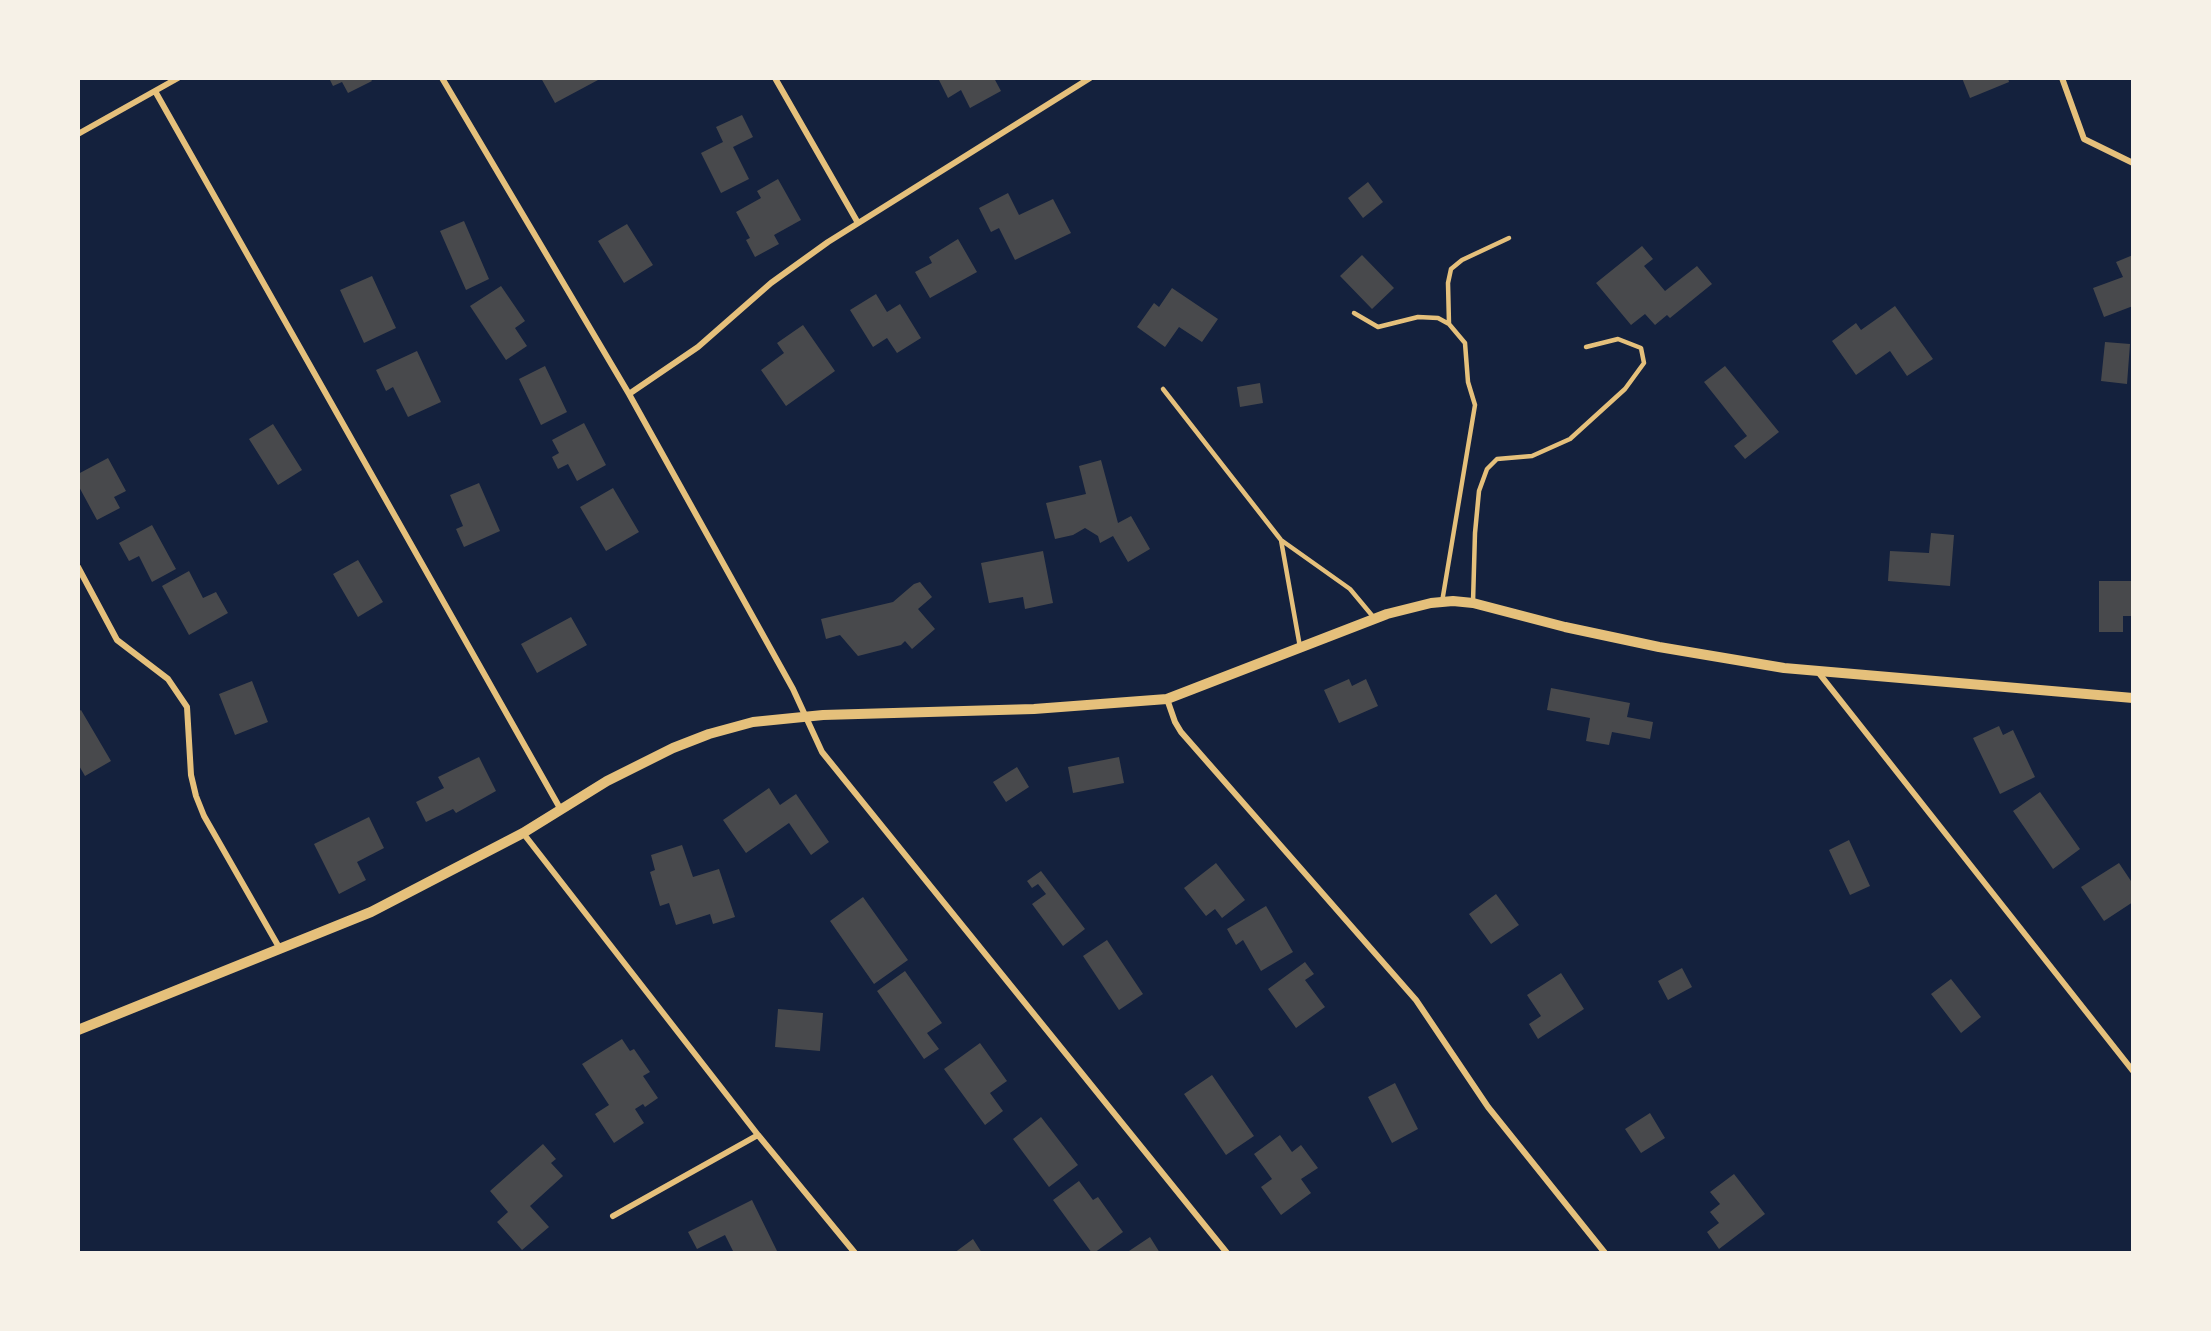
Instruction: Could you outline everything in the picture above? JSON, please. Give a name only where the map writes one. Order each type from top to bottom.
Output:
[{"type":"street","points":[[78,134],[178,78]]},
{"type":"street","points":[[442,78],[629,394],[787,678],[822,752],[1227,1253]]},
{"type":"street","points":[[775,78],[858,223]]},
{"type":"street","points":[[629,394],[698,348],[771,283],[828,242],[1090,78]]},
{"type":"street","points":[[2062,78],[2084,139],[2133,163]]},
{"type":"street","points":[[155,91],[561,810]]},
{"type":"street","points":[[78,567],[117,640],[168,679],[187,706],[191,775],[196,796],[204,816],[280,949]]},
{"type":"street","points":[[78,1030],[371,912],[523,832],[607,781],[673,748],[709,734],[753,722],[834,714],[1034,709],[1167,699],[1416,605],[1442,602],[1473,603],[1565,627],[1659,647],[1818,672],[2133,698]]},
{"type":"street","points":[[1818,672],[2133,1071]]},
{"type":"street","points":[[1167,699],[1181,732],[1416,1000],[1488,1107],[1605,1253]]},
{"type":"street","points":[[523,832],[758,1135],[855,1253]]},
{"type":"street","points":[[613,1216],[758,1135]]},
{"type":"lane","points":[[1449,324],[1448,284],[1451,269],[1462,260],[1509,237]]},
{"type":"lane","points":[[1354,313],[1378,327],[1418,317],[1438,318],[1449,324],[1465,343],[1468,382],[1475,405],[1442,602]]},
{"type":"lane","points":[[1473,603],[1474,533],[1479,490],[1487,469],[1497,459],[1532,456],[1570,438],[1626,389],[1644,363],[1641,348],[1618,339],[1586,347]]},
{"type":"lane","points":[[1163,389],[1281,540],[1350,589],[1375,619]]},
{"type":"lane","points":[[1281,540],[1301,648]]},
{"type":"building","points":[[329,78],[370,78],[372,81],[348,93],[342,82],[333,86]]},
{"type":"building","points":[[541,78],[597,78],[598,80],[555,103]]},
{"type":"building","points":[[938,78],[994,78],[1001,91],[970,108],[961,90],[948,98]]},
{"type":"building","points":[[1962,78],[2008,78],[2009,82],[1970,98]]},
{"type":"building","points":[[742,115],[753,137],[733,147],[749,179],[721,193],[701,153],[723,142],[716,127]]},
{"type":"building","points":[[778,179],[801,220],[774,235],[779,244],[755,257],[746,240],[750,238],[736,212],[761,198],[757,191]]},
{"type":"building","points":[[1368,182],[1383,202],[1363,218],[1348,198]]},
{"type":"building","points":[[1008,193],[1019,215],[1053,199],[1071,233],[1015,260],[999,228],[991,232],[979,208]]},
{"type":"building","points":[[464,221],[489,279],[466,290],[440,231]]},
{"type":"building","points":[[627,224],[653,265],[624,283],[598,241]]},
{"type":"building","points":[[958,239],[977,272],[930,298],[915,272],[932,263],[929,257]]},
{"type":"building","points":[[1642,246],[1653,259],[1644,266],[1665,291],[1697,266],[1712,284],[1670,318],[1667,315],[1655,325],[1645,314],[1631,325],[1596,283]]},
{"type":"building","points":[[1362,255],[1394,288],[1372,309],[1340,276]]},
{"type":"building","points":[[2133,255],[2133,306],[2104,317],[2093,288],[2123,277],[2116,262]]},
{"type":"building","points":[[372,276],[396,328],[364,343],[340,290]]},
{"type":"building","points":[[501,286],[525,321],[515,328],[527,346],[506,360],[470,306]]},
{"type":"building","points":[[1172,288],[1218,319],[1202,342],[1179,327],[1165,347],[1137,327],[1154,303],[1159,307]]},
{"type":"building","points":[[876,294],[887,312],[900,304],[921,338],[897,353],[887,338],[873,347],[850,310]]},
{"type":"building","points":[[1895,306],[1933,359],[1907,376],[1890,351],[1856,375],[1832,341],[1856,323],[1861,330]]},
{"type":"building","points":[[803,325],[835,371],[786,406],[761,370],[784,353],[777,343]]},
{"type":"building","points":[[2105,342],[2130,344],[2127,384],[2101,381]]},
{"type":"building","points":[[417,351],[441,402],[408,417],[393,387],[386,391],[376,370]]},
{"type":"building","points":[[545,366],[567,412],[541,425],[519,379]]},
{"type":"building","points":[[1725,366],[1779,432],[1745,459],[1734,446],[1747,436],[1704,382]]},
{"type":"building","points":[[1260,383],[1263,403],[1240,407],[1237,387]]},
{"type":"building","points":[[584,423],[606,465],[577,481],[568,464],[558,469],[552,457],[559,453],[552,440]]},
{"type":"building","points":[[273,424],[302,470],[278,485],[249,439]]},
{"type":"building","points":[[108,458],[126,491],[114,497],[120,508],[97,520],[78,485],[78,474]]},
{"type":"building","points":[[1101,460],[1118,523],[1131,516],[1150,549],[1128,562],[1113,536],[1100,543],[1098,536],[1085,528],[1073,535],[1055,539],[1046,503],[1086,494],[1079,466]]},
{"type":"building","points":[[479,483],[500,531],[464,547],[456,529],[463,526],[450,495]]},
{"type":"building","points":[[613,488],[639,532],[606,551],[580,507]]},
{"type":"building","points":[[152,525],[176,569],[152,582],[139,556],[129,561],[119,543]]},
{"type":"building","points":[[1931,533],[1954,535],[1950,586],[1888,581],[1890,551],[1929,553]]},
{"type":"building","points":[[1043,551],[1053,603],[1025,609],[1023,597],[989,603],[981,563]]},
{"type":"building","points":[[358,560],[383,602],[358,617],[333,574]]},
{"type":"building","points":[[189,571],[203,598],[216,592],[228,613],[189,635],[162,586]]},
{"type":"building","points":[[2099,581],[2133,581],[2133,616],[2123,616],[2123,632],[2099,632]]},
{"type":"building","points":[[920,582],[932,597],[918,609],[935,629],[912,649],[905,641],[901,645],[858,656],[840,635],[826,639],[821,619],[893,602],[914,584]]},
{"type":"building","points":[[571,617],[587,645],[537,673],[521,644]]},
{"type":"building","points":[[1349,679],[1352,686],[1366,679],[1378,706],[1339,723],[1324,690]]},
{"type":"building","points":[[252,681],[268,722],[235,735],[219,694]]},
{"type":"building","points":[[1551,688],[1630,703],[1627,717],[1653,722],[1650,739],[1612,732],[1609,745],[1586,741],[1590,718],[1547,710]]},
{"type":"building","points":[[81,710],[111,761],[85,776],[78,764],[78,712]]},
{"type":"building","points":[[1999,726],[2003,735],[2013,730],[2035,777],[2000,794],[1973,738]]},
{"type":"building","points":[[479,757],[496,791],[456,813],[453,809],[426,822],[416,802],[444,788],[438,777]]},
{"type":"building","points":[[1119,757],[1124,783],[1073,793],[1068,767]]},
{"type":"building","points":[[1017,767],[1029,787],[1006,802],[993,782]]},
{"type":"building","points":[[769,788],[780,805],[796,794],[829,842],[811,855],[789,823],[746,853],[723,820]]},
{"type":"building","points":[[2040,792],[2080,849],[2053,869],[2013,811]]},
{"type":"building","points":[[369,817],[384,848],[357,862],[366,880],[339,894],[314,844]]},
{"type":"building","points":[[1849,840],[1870,886],[1850,895],[1829,850]]},
{"type":"building","points":[[682,845],[693,877],[719,869],[735,917],[713,924],[710,914],[676,925],[669,903],[660,906],[650,872],[655,870],[651,855]]},
{"type":"building","points":[[1216,863],[1245,900],[1222,918],[1215,909],[1206,916],[1184,888]]},
{"type":"building","points":[[2119,863],[2133,884],[2133,902],[2104,921],[2081,887]]},
{"type":"building","points":[[1041,871],[1085,929],[1063,946],[1032,904],[1046,894],[1038,884],[1032,888],[1027,881]]},
{"type":"building","points":[[1496,894],[1519,925],[1491,944],[1469,914]]},
{"type":"building","points":[[863,897],[908,960],[874,984],[830,921]]},
{"type":"building","points":[[1266,906],[1293,952],[1261,971],[1243,940],[1236,945],[1227,929]]},
{"type":"building","points":[[1107,940],[1143,994],[1119,1010],[1083,956]]},
{"type":"building","points":[[1305,962],[1314,974],[1305,980],[1325,1007],[1296,1028],[1268,989]]},
{"type":"building","points":[[1682,968],[1692,987],[1668,1000],[1658,981]]},
{"type":"building","points":[[905,971],[942,1023],[927,1033],[939,1049],[924,1059],[877,991]]},
{"type":"building","points":[[1561,973],[1584,1009],[1538,1039],[1529,1024],[1541,1016],[1527,995]]},
{"type":"building","points":[[1951,979],[1981,1017],[1961,1033],[1931,994]]},
{"type":"building","points":[[778,1009],[823,1013],[820,1051],[775,1047]]},
{"type":"building","points":[[622,1039],[630,1051],[634,1049],[650,1072],[643,1076],[658,1098],[645,1107],[643,1104],[635,1109],[644,1123],[614,1143],[595,1114],[609,1105],[582,1064]]},
{"type":"building","points":[[980,1043],[1007,1081],[990,1093],[1003,1111],[985,1125],[944,1069]]},
{"type":"building","points":[[1212,1075],[1254,1136],[1226,1155],[1184,1094]]},
{"type":"building","points":[[1395,1083],[1418,1129],[1392,1143],[1368,1097]]},
{"type":"building","points":[[1650,1113],[1665,1138],[1641,1153],[1625,1129]]},
{"type":"building","points":[[1041,1117],[1078,1165],[1049,1187],[1013,1139]]},
{"type":"building","points":[[1280,1135],[1292,1152],[1301,1145],[1318,1168],[1301,1179],[1311,1193],[1281,1215],[1261,1187],[1272,1179],[1254,1154]]},
{"type":"building","points":[[543,1144],[556,1159],[551,1163],[563,1176],[530,1206],[549,1227],[522,1250],[497,1222],[508,1212],[490,1191]]},
{"type":"building","points":[[1734,1174],[1765,1214],[1719,1249],[1707,1232],[1719,1223],[1710,1212],[1720,1204],[1710,1192]]},
{"type":"building","points":[[1079,1181],[1093,1200],[1098,1197],[1123,1232],[1094,1253],[1053,1200]]},
{"type":"building","points":[[752,1200],[778,1253],[734,1253],[725,1235],[697,1249],[688,1232]]},
{"type":"building","points":[[1150,1237],[1160,1253],[1126,1253]]},
{"type":"building","points":[[973,1239],[982,1253],[954,1253]]}]
